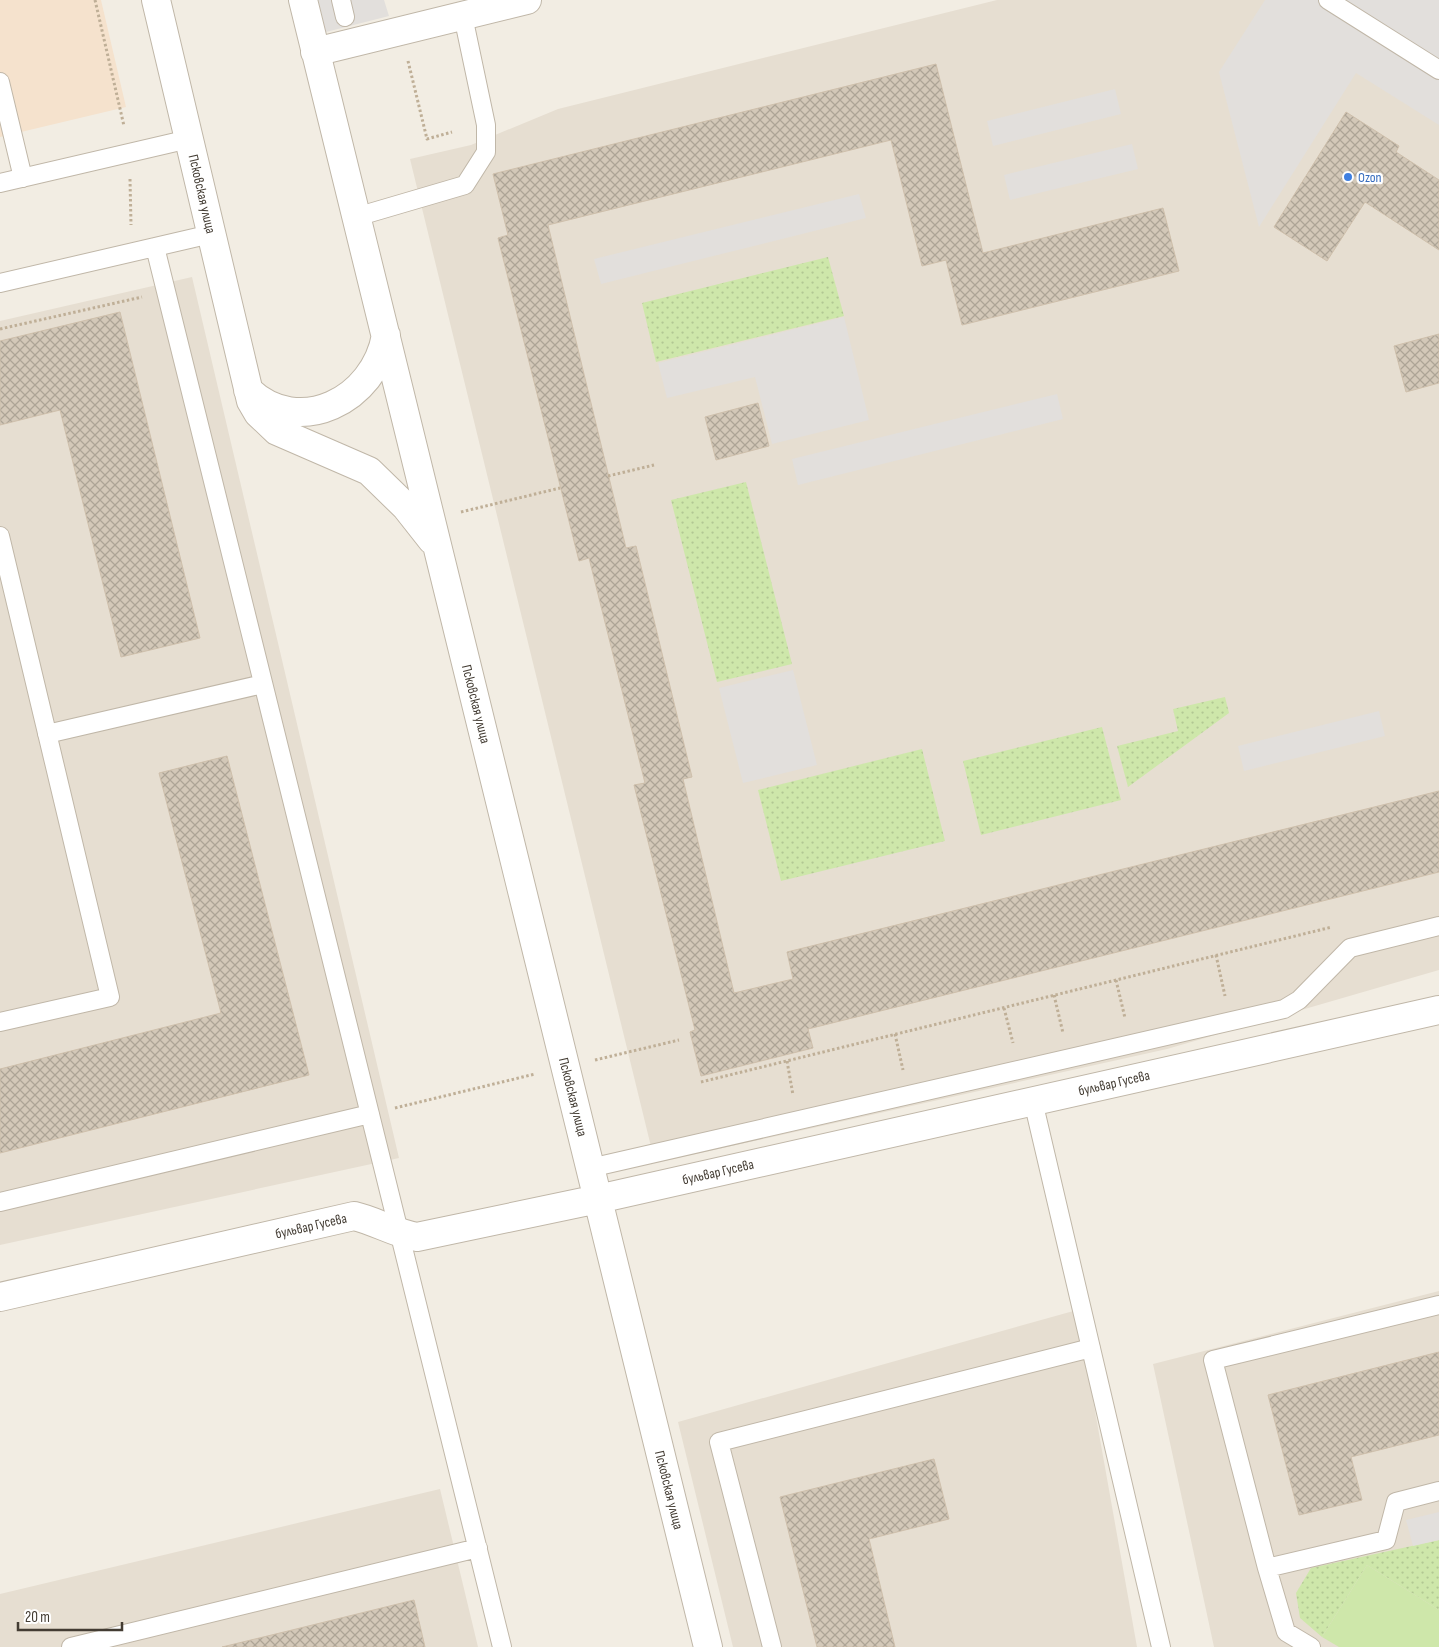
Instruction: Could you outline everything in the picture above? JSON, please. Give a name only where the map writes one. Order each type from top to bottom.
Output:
[{"type":"street","name":"Псковская улица","points":[[156,0],[247,388],[258,413],[276,431],[369,471],[406,506],[438,547]]},
{"type":"street","name":"Псковская улица","points":[[303,0],[708,1647]]},
{"type":"street","points":[[315,52],[527,0]]},
{"type":"street","points":[[247,388],[264,402],[284,409],[306,411],[327,407],[356,392],[370,376],[380,356],[386,335]]},
{"type":"street","name":"бульвар Гусева","points":[[0,1297],[354,1216],[371,1220],[400,1234],[417,1237],[598,1199],[1439,1010]]},
{"type":"lane","points":[[341,0],[345,18]]},
{"type":"lane","points":[[1328,0],[1439,70]]},
{"type":"lane","points":[[356,216],[465,185],[486,152],[486,125],[462,16]]},
{"type":"lane","points":[[0,82],[23,178]]},
{"type":"lane","points":[[0,183],[189,139]]},
{"type":"lane","points":[[0,284],[211,234]]},
{"type":"lane","points":[[155,247],[502,1647]]},
{"type":"lane","points":[[0,536],[110,997],[0,1022]]},
{"type":"lane","points":[[47,734],[263,684]]},
{"type":"lane","points":[[590,1168],[1292,1006],[1350,948],[1439,926]]},
{"type":"lane","points":[[1033,1101],[1161,1647]]},
{"type":"lane","points":[[0,1202],[370,1114]]},
{"type":"lane","points":[[1311,1647],[1286,1632],[1267,1568],[1213,1360],[1439,1305]]},
{"type":"lane","points":[[772,1647],[720,1442],[1091,1348]]},
{"type":"lane","points":[[1267,1568],[1386,1540],[1396,1502],[1439,1491]]},
{"type":"lane","points":[[71,1647],[478,1548]]},
{"type":"path","points":[[401,32],[427,139],[452,132]]},
{"type":"path","points":[[0,330],[142,297]]},
{"type":"path","points":[[608,476],[654,465]]},
{"type":"path","points":[[431,519],[560,488]]},
{"type":"path","points":[[701,1082],[1334,926]]},
{"type":"path","points":[[1216,955],[1231,1021]]},
{"type":"path","points":[[1116,980],[1131,1044]]},
{"type":"path","points":[[1054,995],[1070,1058]]},
{"type":"path","points":[[1004,1008],[1019,1070]]},
{"type":"path","points":[[895,1034],[909,1095]]},
{"type":"path","points":[[370,1114],[679,1040]]},
{"type":"path","points":[[787,1061],[798,1120]]},
{"type":"shaded area","points":[[0,0],[101,0],[126,107],[0,137]]},
{"type":"shaded area","points":[[318,0],[384,0],[389,16],[326,32]]},
{"type":"shaded area","points":[[997,0],[1439,0],[1439,970],[1167,1049],[655,1163],[410,159],[471,145],[558,109]]},
{"type":"shaded area","points":[[1265,0],[1439,0],[1439,125],[1356,73],[1259,227],[1219,72]]},
{"type":"shaded area","points":[[1115,89],[1121,114],[993,146],[987,121]]},
{"type":"shaded area","points":[[1132,144],[1138,169],[1010,200],[1004,175]]},
{"type":"shaded area","points":[[859,194],[866,218],[601,284],[594,259]]},
{"type":"shaded area","points":[[192,277],[399,1158],[0,1245],[0,321]]},
{"type":"shaded area","points":[[844,317],[869,420],[772,444],[755,377],[667,398],[658,363]]},
{"type":"shaded area","points":[[1057,394],[1063,419],[798,485],[792,459]]},
{"type":"shaded area","points":[[793,670],[817,765],[743,783],[719,688]]},
{"type":"shaded area","points":[[1379,711],[1385,736],[1244,771],[1238,746]]},
{"type":"shaded area","points":[[1439,1291],[1439,1647],[1214,1647],[1153,1364]]},
{"type":"shaded area","points":[[1077,1310],[1137,1647],[733,1647],[678,1422]]},
{"type":"shaded area","points":[[440,1489],[478,1647],[0,1647],[0,1594]]},
{"type":"shaded area","points":[[1439,1512],[1439,1540],[1413,1546],[1406,1520]]},
{"type":"green space","points":[[828,257],[844,316],[656,362],[642,303]]},
{"type":"green space","points":[[746,482],[792,664],[717,682],[671,500]]},
{"type":"green space","points":[[1225,697],[1229,713],[1128,787],[1117,746],[1178,731],[1173,709]]},
{"type":"green space","points":[[1102,727],[1121,800],[981,835],[963,761]]},
{"type":"green space","points":[[922,749],[945,841],[781,881],[758,790]]},
{"type":"green space","points":[[1439,1540],[1439,1610],[1367,1565],[1322,1637],[1300,1618],[1296,1593],[1311,1568]]},
{"type":"green space","points":[[1367,1565],[1439,1610],[1439,1647],[1339,1647],[1322,1637]]},
{"type":"building","points":[[936,64],[983,253],[1163,208],[1179,271],[962,325],[946,260],[922,266],[891,140],[548,225],[626,548],[636,546],[692,777],[683,779],[734,993],[793,979],[787,952],[1439,791],[1439,872],[808,1029],[813,1048],[701,1076],[690,1032],[695,1030],[634,785],[645,783],[589,558],[579,561],[498,238],[508,235],[493,174]]},
{"type":"building","points":[[1346,112],[1399,146],[1396,152],[1439,180],[1439,250],[1365,202],[1327,261],[1274,227]]},
{"type":"building","points":[[120,312],[200,638],[121,657],[60,410],[0,425],[0,341]]},
{"type":"building","points":[[1439,334],[1439,383],[1406,392],[1394,346]]},
{"type":"building","points":[[758,403],[769,446],[716,460],[705,417]]},
{"type":"building","points":[[227,756],[309,1075],[0,1153],[0,1069],[221,1013],[159,773]]},
{"type":"building","points":[[1439,1352],[1439,1435],[1351,1457],[1362,1500],[1299,1515],[1268,1395]]},
{"type":"building","points":[[934,1459],[949,1519],[869,1539],[895,1647],[817,1647],[780,1497]]},
{"type":"building","points":[[414,1600],[425,1647],[222,1647],[288,1631]]},
{"type":"place","name":"Ozon","points":[[1348,177]]}]
